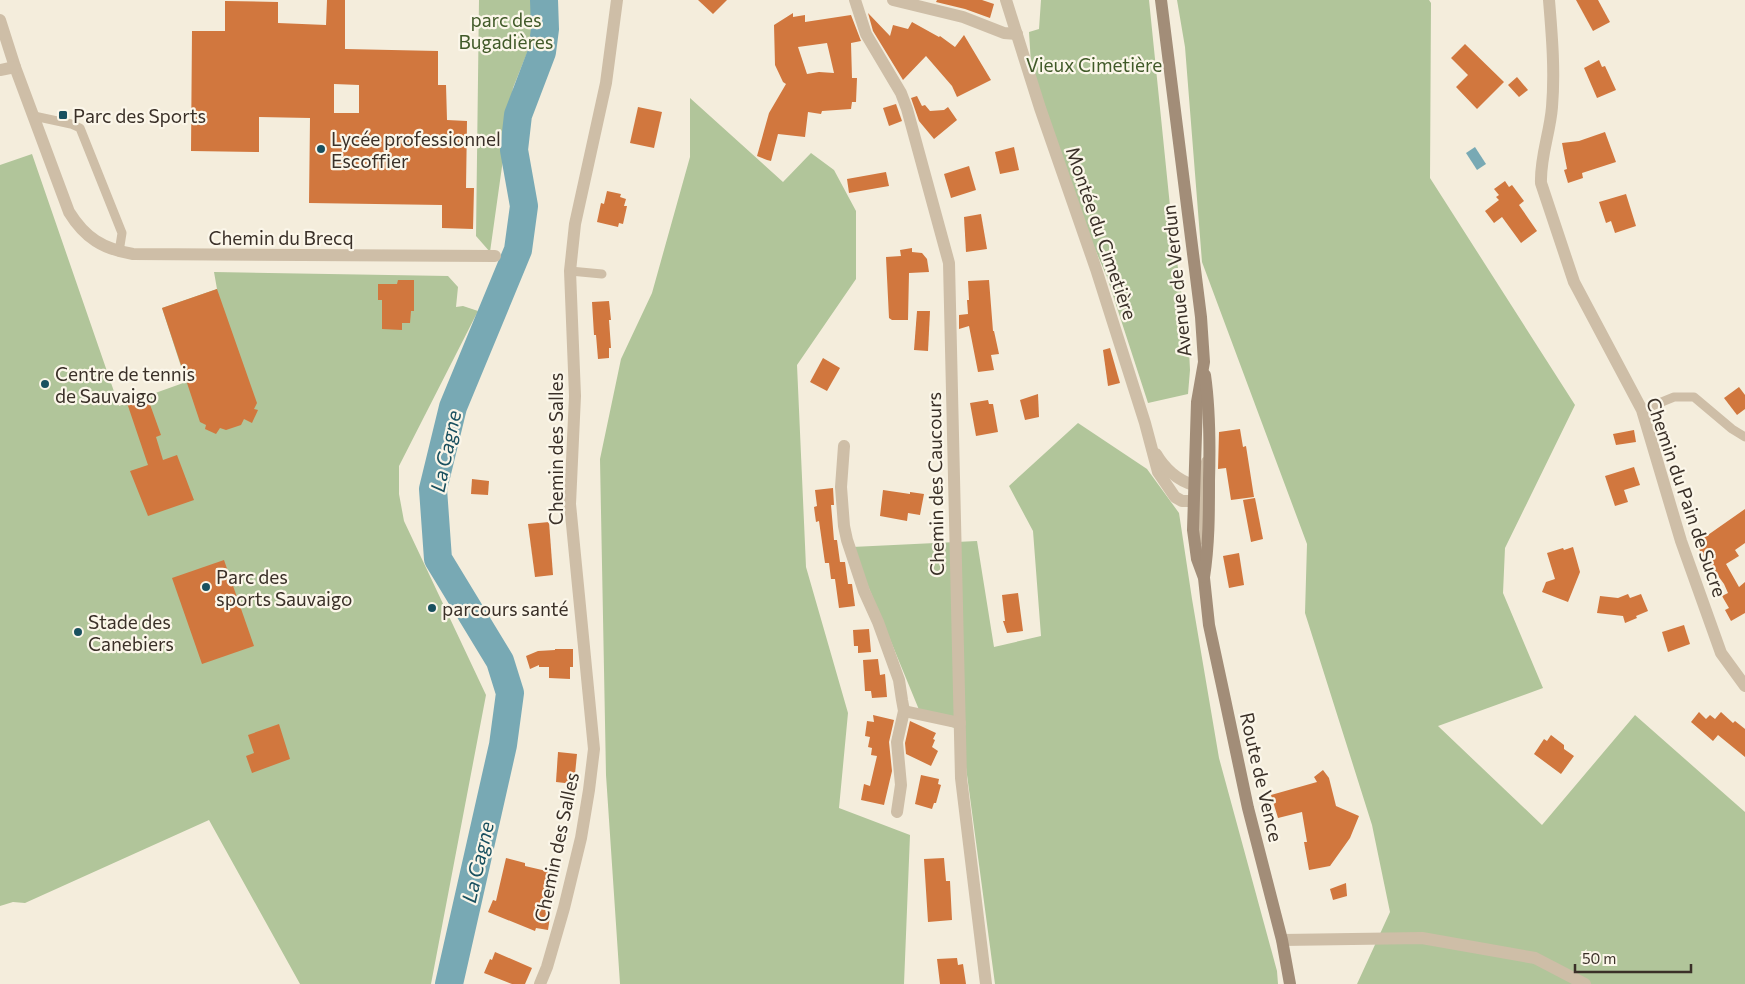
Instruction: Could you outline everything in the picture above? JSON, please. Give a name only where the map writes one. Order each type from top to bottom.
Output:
[{"type":"main road","name":"Avenue de Verdun","points":[[1161,0],[1201,317],[1204,362],[1197,402],[1193,530],[1197,559]]},
{"type":"main road","name":"Route de Vence","points":[[1204,362],[1209,399],[1210,454],[1208,549],[1204,578]]},
{"type":"main road","name":"Route de Vence","points":[[1197,559],[1204,578],[1210,625],[1232,735],[1248,808],[1282,940],[1290,984]]},
{"type":"street","name":"Chemin des Salles","points":[[540,984],[547,967],[564,908],[581,838],[594,749],[570,504],[575,396],[570,271],[575,224],[606,83],[617,0]]},
{"type":"street","name":"Chemin des Caucours","points":[[855,0],[866,34],[901,94],[907,109],[949,263],[961,778],[986,984]]},
{"type":"street","points":[[893,0],[963,17],[1004,33],[1017,34]]},
{"type":"street","name":"Montée du Cimetière","points":[[1006,0],[1040,108],[1096,269],[1158,472],[1175,497],[1182,502],[1194,493],[1161,464],[1151,446]]},
{"type":"street","name":"Chemin du Pain de Sucre","points":[[1549,0],[1554,74],[1552,110],[1540,166],[1541,183],[1574,282],[1642,410],[1681,541],[1721,653],[1745,686]]},
{"type":"street","points":[[0,20],[15,67],[34,116]]},
{"type":"street","points":[[0,70],[15,67]]},
{"type":"street","name":"Chemin du Brecq","points":[[34,116],[69,212],[76,225],[89,238],[119,252],[172,255],[494,256]]},
{"type":"street","points":[[844,446],[841,487],[847,540],[861,584],[878,622],[899,680],[904,711],[896,742],[901,780],[896,812]]},
{"type":"street","name":"Route de Vence","points":[[1208,549],[1204,539],[1200,502],[1194,493],[1201,484],[1210,454]]},
{"type":"street","points":[[904,711],[960,723]]},
{"type":"street","points":[[1282,940],[1422,938],[1535,958],[1585,984]]},
{"type":"lane","points":[[34,116],[71,124],[80,128],[122,232],[119,252]]},
{"type":"lane","points":[[570,271],[602,274]]},
{"type":"lane","points":[[1642,410],[1674,397],[1694,397],[1732,429],[1745,437]]},
{"type":"green space","name":"parc des Bugadières","points":[[479,0],[548,0],[513,88],[490,252],[476,236]]},
{"type":"green space","name":"Vieux Cimetière","points":[[1041,0],[1149,0],[1171,216],[1189,350],[1188,394],[1148,403],[1107,277],[1084,224],[1031,64],[1029,32],[1039,29]]},
{"type":"green space","points":[[1177,0],[1429,0],[1431,3],[1430,178],[1575,405],[1505,548],[1503,593],[1543,688],[1438,726],[1542,825],[1635,715],[1745,812],[1745,984],[1357,984],[1390,912],[1372,825],[1305,613],[1307,544],[1202,262],[1185,47]]},
{"type":"green space","points":[[690,98],[783,182],[811,153],[834,170],[856,211],[856,279],[797,365],[806,567],[848,713],[839,808],[910,835],[904,984],[620,984],[606,775],[600,459],[621,359],[652,293],[690,157]]},
{"type":"green space","name":"Parc des sports Sauvaigo","points":[[32,154],[119,406],[186,382],[162,308],[217,289],[214,272],[448,276],[458,287],[456,307],[463,306],[478,311],[399,466],[399,494],[404,521],[486,695],[431,984],[300,984],[209,820],[25,903],[13,902],[0,906],[0,165]]},
{"type":"green space","points":[[1078,423],[1147,469],[1179,513],[1219,758],[1277,971],[1278,984],[995,984],[961,730],[922,717],[852,547],[977,541],[994,647],[1041,636],[1033,531],[1009,486]]},
{"type":"water","points":[[1475,147],[1486,164],[1477,170],[1466,153]]},
{"type":"building","points":[[327,0],[345,0],[345,49],[438,51],[438,85],[446,85],[447,120],[467,121],[466,188],[474,188],[473,229],[442,228],[442,205],[309,203],[310,118],[259,117],[259,152],[191,151],[192,31],[225,31],[225,1],[278,2],[278,23],[326,25]],"holes":[[[334,84],[359,85],[359,113],[334,113]]]},
{"type":"building","points":[[698,0],[727,0],[713,14]]},
{"type":"building","points":[[937,0],[982,0],[994,4],[990,18],[965,9],[936,2]]},
{"type":"building","points":[[1576,0],[1598,0],[1610,22],[1593,31]]},
{"type":"building","points":[[793,13],[793,17],[805,15],[805,22],[851,15],[861,41],[851,43],[852,78],[857,78],[856,102],[852,102],[851,109],[822,111],[821,114],[808,112],[805,137],[778,134],[771,161],[757,156],[769,113],[786,84],[783,82],[775,65],[774,25]],"holes":[[[827,43],[834,73],[819,72],[807,74],[798,47]]]},
{"type":"building","points":[[868,13],[890,36],[893,25],[908,29],[912,22],[940,36],[955,47],[964,35],[991,80],[957,97],[952,86],[926,56],[903,80],[873,31]]},
{"type":"building","points":[[1465,44],[1504,82],[1477,109],[1456,87],[1468,75],[1451,58]]},
{"type":"building","points":[[1599,60],[1602,67],[1605,66],[1616,90],[1597,98],[1584,68]]},
{"type":"building","points":[[1517,77],[1528,90],[1519,97],[1508,85]]},
{"type":"building","points":[[917,96],[922,106],[925,105],[930,111],[944,110],[948,107],[957,120],[934,139],[919,121],[911,98]]},
{"type":"building","points":[[896,104],[902,121],[889,126],[883,108]]},
{"type":"building","points":[[638,107],[662,112],[654,148],[630,143]]},
{"type":"building","points":[[1605,132],[1616,162],[1582,173],[1583,178],[1568,183],[1564,170],[1567,169],[1562,143],[1579,141]]},
{"type":"building","points":[[1014,147],[1019,170],[1000,174],[995,152]]},
{"type":"building","points":[[969,166],[976,190],[951,198],[944,174]]},
{"type":"building","points":[[886,172],[889,186],[849,193],[847,179]]},
{"type":"building","points":[[1505,181],[1509,187],[1512,185],[1524,201],[1519,205],[1537,231],[1521,243],[1502,217],[1494,223],[1485,211],[1499,200],[1496,197],[1499,195],[1494,189]]},
{"type":"building","points":[[607,191],[621,194],[620,197],[626,199],[624,206],[627,206],[623,224],[619,223],[618,227],[597,222],[601,203],[604,204]]},
{"type":"building","points":[[1626,194],[1636,226],[1615,233],[1611,221],[1606,223],[1599,202]]},
{"type":"building","points":[[981,214],[987,249],[966,252],[964,217]]},
{"type":"building","points":[[912,248],[912,252],[922,253],[927,259],[929,272],[909,273],[908,320],[892,320],[889,318],[886,257],[901,256],[900,250]]},
{"type":"building","points":[[398,280],[414,280],[414,311],[411,311],[410,323],[402,323],[402,330],[382,329],[382,300],[378,300],[378,284],[397,284]]},
{"type":"building","points":[[989,280],[993,331],[999,354],[991,355],[994,370],[978,372],[969,326],[959,329],[959,315],[968,314],[968,281]]},
{"type":"building","points":[[217,289],[257,403],[254,409],[258,410],[252,423],[244,419],[241,425],[226,430],[220,428],[216,434],[205,429],[206,425],[200,422],[162,308]]},
{"type":"building","points":[[609,301],[611,348],[609,348],[609,358],[598,359],[592,302]]},
{"type":"building","points":[[917,311],[930,311],[928,351],[914,350]]},
{"type":"building","points":[[1110,348],[1120,383],[1108,386],[1103,350]]},
{"type":"building","points":[[823,358],[840,368],[827,391],[810,382]]},
{"type":"building","points":[[1739,387],[1745,395],[1745,409],[1737,415],[1724,398]]},
{"type":"building","points":[[1038,394],[1039,417],[1025,420],[1020,400]]},
{"type":"building","points":[[147,396],[161,435],[156,437],[163,460],[177,455],[194,500],[148,516],[130,471],[148,465],[127,403]]},
{"type":"building","points":[[988,400],[989,404],[993,404],[998,432],[976,436],[970,403]]},
{"type":"building","points":[[1240,429],[1243,447],[1246,446],[1254,497],[1231,500],[1226,468],[1218,469],[1219,432]]},
{"type":"building","points":[[1634,430],[1636,442],[1616,445],[1613,434]]},
{"type":"building","points":[[1634,467],[1640,485],[1624,490],[1628,502],[1615,506],[1605,476]]},
{"type":"building","points":[[472,479],[489,481],[488,495],[471,494]]},
{"type":"building","points":[[833,488],[834,505],[831,505],[834,540],[837,540],[840,562],[845,562],[848,584],[852,584],[855,606],[839,608],[835,579],[831,579],[829,563],[825,563],[819,521],[816,522],[814,507],[817,506],[815,490]]},
{"type":"building","points":[[883,490],[924,494],[920,515],[908,513],[907,521],[880,516]]},
{"type":"building","points":[[1255,498],[1263,539],[1251,542],[1243,500]]},
{"type":"building","points":[[1745,509],[1745,543],[1735,550],[1739,556],[1726,564],[1739,587],[1745,582],[1745,613],[1731,621],[1725,610],[1729,608],[1722,596],[1728,593],[1724,584],[1695,544]]},
{"type":"building","points":[[549,522],[553,575],[535,577],[528,524]]},
{"type":"building","points":[[1573,547],[1580,572],[1568,602],[1542,592],[1546,582],[1555,579],[1547,553]]},
{"type":"building","points":[[1239,553],[1244,585],[1229,588],[1223,556]]},
{"type":"building","points":[[224,560],[254,646],[202,664],[172,578]]},
{"type":"building","points":[[1018,593],[1023,631],[1007,633],[1003,621],[1005,621],[1002,595]]},
{"type":"building","points":[[1628,594],[1630,598],[1641,594],[1648,611],[1625,623],[1623,616],[1597,613],[1600,596],[1618,598]]},
{"type":"building","points":[[1684,625],[1690,644],[1668,652],[1662,632]]},
{"type":"building","points":[[869,629],[871,652],[858,653],[858,646],[854,646],[853,630]]},
{"type":"building","points":[[573,649],[573,667],[570,667],[570,679],[549,678],[549,667],[539,667],[539,665],[530,669],[526,656],[538,651]]},
{"type":"building","points":[[878,659],[880,675],[885,674],[887,697],[872,698],[871,691],[865,691],[863,660]]},
{"type":"building","points":[[1699,712],[1706,719],[1710,715],[1715,719],[1721,712],[1733,723],[1735,721],[1745,729],[1745,757],[1718,735],[1713,741],[1691,722]]},
{"type":"building","points":[[873,715],[894,720],[889,742],[892,771],[884,805],[861,800],[864,784],[870,786],[877,756],[871,755],[872,748],[868,747],[870,737],[865,736],[867,721],[874,722]]},
{"type":"building","points":[[910,721],[936,733],[932,747],[938,751],[931,766],[906,754],[905,743]]},
{"type":"building","points":[[279,724],[290,759],[252,773],[246,756],[254,753],[248,735]]},
{"type":"building","points":[[1551,735],[1564,745],[1564,749],[1574,756],[1561,774],[1534,754],[1544,739],[1547,741]]},
{"type":"building","points":[[558,752],[577,754],[574,784],[556,782]]},
{"type":"building","points":[[1323,770],[1329,778],[1336,806],[1359,816],[1350,838],[1330,866],[1309,870],[1304,842],[1307,842],[1302,812],[1278,818],[1271,795],[1317,782],[1314,777]]},
{"type":"building","points":[[921,775],[939,779],[938,784],[941,785],[936,803],[934,803],[932,809],[915,804]]},
{"type":"building","points":[[506,858],[525,863],[525,866],[555,873],[546,909],[551,910],[548,930],[536,928],[535,931],[488,912],[493,900],[496,901]]},
{"type":"building","points":[[944,858],[946,881],[950,881],[952,920],[928,922],[924,859]]},
{"type":"building","points":[[1346,883],[1347,896],[1333,900],[1330,889]]},
{"type":"building","points":[[495,952],[532,968],[525,984],[512,984],[484,973]]},
{"type":"building","points":[[957,958],[958,965],[963,964],[966,984],[940,984],[937,959]]},
{"type":"waterway","name":"La Cagne","points":[[449,984],[503,745],[510,693],[500,661],[438,559],[433,489],[453,407],[518,250],[524,206],[514,150],[518,115],[542,52],[545,29],[544,0]]},
{"type":"place","name":"Parc des Sports","points":[[63,115]]},
{"type":"place","name":"Lycée professionnel Escoffier","points":[[321,149]]},
{"type":"place","name":"Centre de tennis de Sauvaigo","points":[[45,384]]},
{"type":"place","name":"Parc des sports Sauvaigo","points":[[206,587]]},
{"type":"place","name":"parcours santé","points":[[432,608]]},
{"type":"place","name":"Stade des Canebiers","points":[[78,632]]}]
